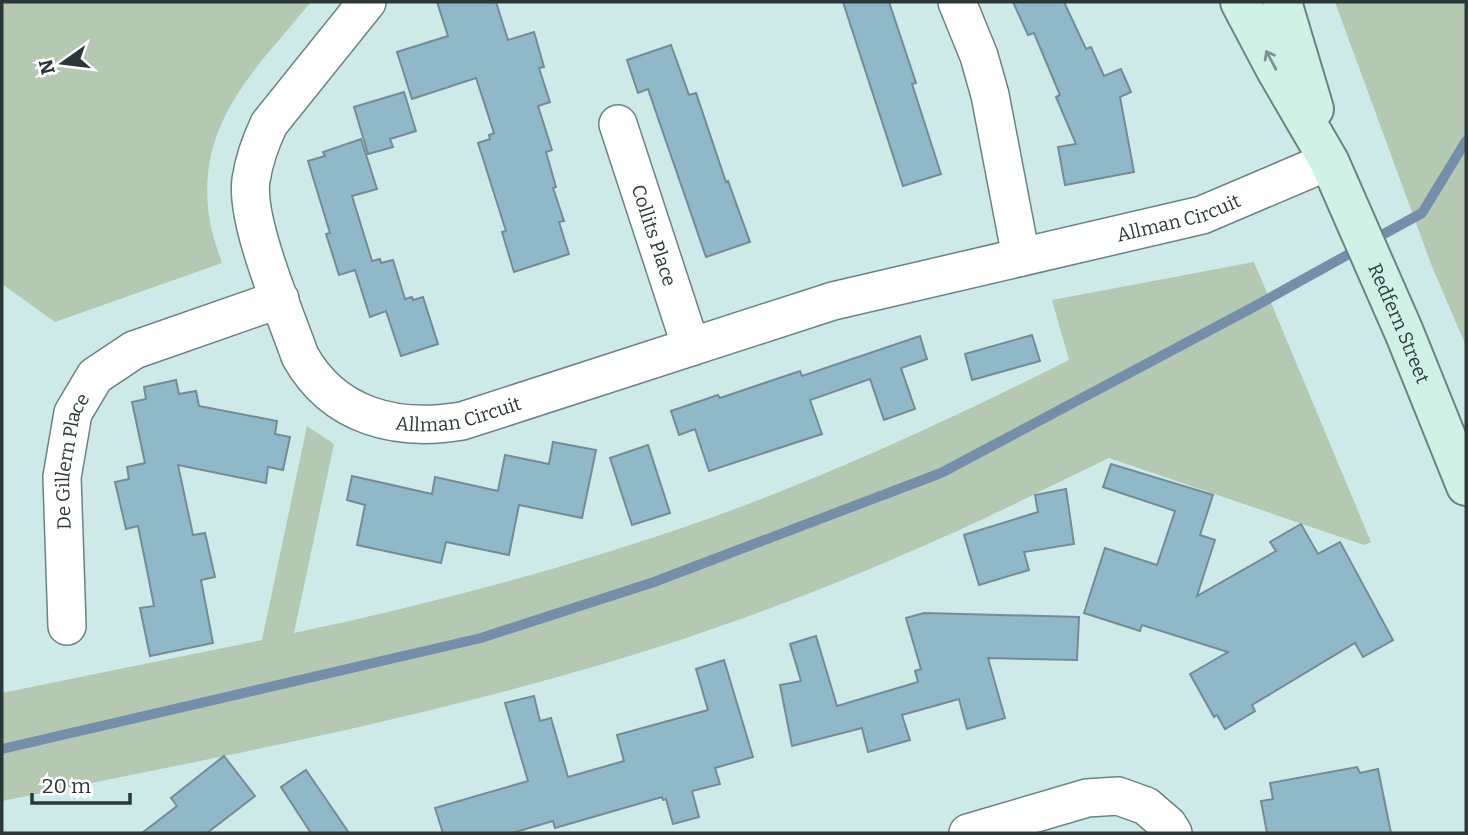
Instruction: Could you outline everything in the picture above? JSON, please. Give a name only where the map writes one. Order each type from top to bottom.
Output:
[{"type":"main road","name":"Redfern Street","points":[[1240,2],[1329,161],[1466,486]]},
{"type":"main road","name":"Redfern Street","points":[[1282,2],[1329,161]]},
{"type":"street","name":"Allman Circuit","points":[[367,2],[270,124],[260,142],[251,180],[250,199],[258,236],[300,356],[309,372],[337,400],[374,418],[395,423],[440,425],[462,421],[833,301],[1202,215],[1329,161]]},
{"type":"street","points":[[957,2],[979,56],[990,95],[1021,257]]},
{"type":"street","name":"Collits Place","points":[[618,124],[691,347]]},
{"type":"street","name":"De Gillern Place","points":[[67,625],[62,477],[73,413],[95,376],[134,350],[280,299]]},
{"type":"street","points":[[968,833],[1087,798],[1118,796],[1146,806],[1172,833]]},
{"type":"green space","points":[[311,2],[251,74],[221,125],[212,152],[207,183],[210,222],[222,263],[55,322],[2,284],[2,3]]},
{"type":"green space","points":[[1335,2],[1466,2],[1466,346],[1431,264]]},
{"type":"green space","points":[[1254,262],[1371,542],[1364,545],[1109,458],[976,522],[860,573],[712,629],[612,662],[492,695],[353,728],[2,801],[2,693],[262,640],[307,426],[334,444],[294,633],[454,596],[560,567],[761,499],[895,443],[1069,360],[1052,300]]},
{"type":"building","points":[[437,2],[496,2],[508,40],[534,32],[544,67],[539,68],[550,102],[538,106],[552,150],[546,152],[556,187],[553,188],[564,221],[559,222],[569,254],[514,272],[502,232],[506,231],[478,143],[490,139],[489,135],[494,133],[476,78],[412,99],[397,52],[448,36]]},
{"type":"building","points":[[843,2],[889,2],[916,83],[912,84],[941,174],[903,186]]},
{"type":"building","points":[[1013,2],[1064,2],[1086,49],[1091,47],[1104,76],[1121,69],[1131,92],[1120,97],[1134,172],[1065,185],[1058,147],[1076,144],[1056,97],[1060,95],[1034,33],[1028,35]]},
{"type":"building","points":[[671,45],[689,95],[696,93],[726,182],[728,181],[750,242],[706,257],[648,89],[638,93],[627,60]]},
{"type":"building","points":[[404,92],[416,131],[390,139],[393,147],[368,154],[354,107]]},
{"type":"building","points":[[361,139],[377,189],[352,196],[372,261],[380,259],[381,263],[393,260],[405,299],[423,297],[438,344],[401,356],[386,311],[370,317],[355,270],[339,275],[326,234],[330,233],[308,161],[325,156],[323,152]]},
{"type":"building","points":[[1032,335],[1040,361],[972,380],[965,354]]},
{"type":"building","points":[[920,336],[927,359],[901,368],[915,409],[884,420],[870,379],[810,400],[822,434],[709,471],[695,429],[679,435],[671,411],[800,371],[802,376]]},
{"type":"building","points":[[176,380],[179,394],[196,391],[199,406],[277,421],[275,434],[290,437],[283,470],[268,467],[266,483],[178,465],[193,535],[205,533],[215,577],[201,580],[213,643],[150,656],[140,608],[154,606],[147,570],[138,526],[126,529],[115,482],[129,479],[127,467],[145,463],[132,402],[146,399],[144,387]]},
{"type":"building","points":[[553,442],[596,450],[582,518],[519,505],[509,555],[446,542],[441,563],[357,545],[365,505],[347,500],[352,476],[432,494],[435,477],[498,491],[505,455],[549,464]]},
{"type":"building","points":[[648,445],[670,513],[632,525],[610,458]]},
{"type":"building","points":[[1111,464],[1213,495],[1200,535],[1215,540],[1197,596],[1276,551],[1270,542],[1301,524],[1318,554],[1340,542],[1393,640],[1363,657],[1355,643],[1252,705],[1255,711],[1225,729],[1217,715],[1214,717],[1190,674],[1228,652],[1142,625],[1140,631],[1084,613],[1105,548],[1157,565],[1175,511],[1103,487]]},
{"type":"building","points":[[1066,489],[1074,544],[1024,552],[1029,570],[979,585],[964,535],[1038,512],[1035,495]]},
{"type":"building","points":[[924,613],[1079,617],[1077,660],[988,658],[1005,718],[967,729],[959,699],[902,715],[910,740],[868,752],[862,728],[792,746],[780,685],[801,681],[790,644],[816,636],[837,706],[918,682],[915,671],[921,669],[906,618]]},
{"type":"building","points":[[724,660],[753,757],[715,768],[720,784],[692,791],[699,817],[673,824],[666,799],[663,800],[662,797],[555,828],[553,821],[512,833],[443,833],[435,808],[528,781],[505,703],[534,696],[540,721],[551,718],[568,777],[624,761],[617,735],[708,710],[696,669]]},
{"type":"building","points":[[224,756],[255,796],[207,833],[142,833],[177,806],[171,798]]},
{"type":"building","points":[[1357,767],[1360,773],[1378,769],[1391,833],[1267,833],[1261,801],[1273,799],[1270,783]]},
{"type":"building","points":[[306,770],[349,833],[311,833],[281,787]]},
{"type":"waterway","points":[[1371,241],[1422,213],[1466,141]]},
{"type":"waterway","points":[[2,749],[481,638],[654,582],[941,473],[1358,249]]}]
